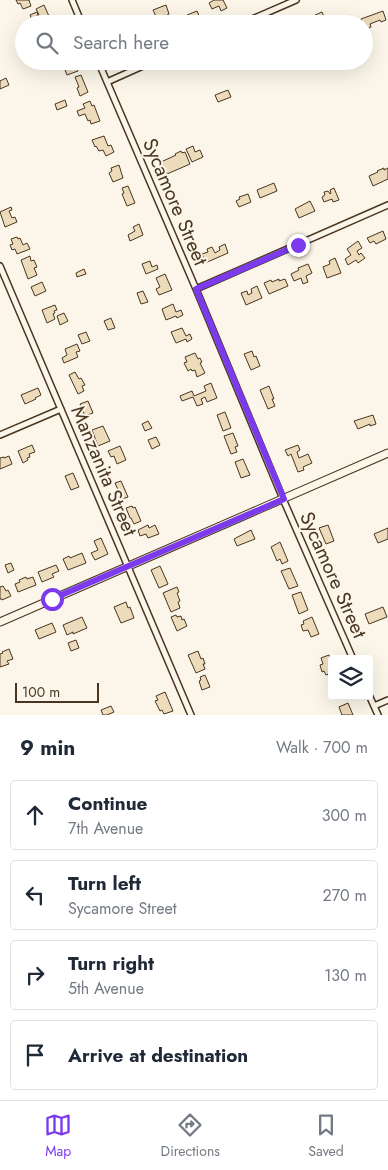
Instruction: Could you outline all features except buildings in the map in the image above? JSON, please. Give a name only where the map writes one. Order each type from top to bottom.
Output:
[{"type":"street","points":[[72,0],[78,15]]},
{"type":"street","points":[[262,15],[296,0]]},
{"type":"street","name":"Sycamore Street","points":[[102,70],[352,655]]},
{"type":"street","points":[[107,82],[134,70]]},
{"type":"street","points":[[196,289],[388,206]]},
{"type":"street","name":"Manzanita Street","points":[[0,266],[191,715]]},
{"type":"street","points":[[0,436],[61,409]]},
{"type":"street","points":[[0,622],[388,453]]},
{"type":"street","points":[[371,700],[378,715]]},
{"type":"street","points":[[374,706],[388,700]]},
{"type":"route","points":[[52,599],[284,499],[196,289],[298,245]]}]
